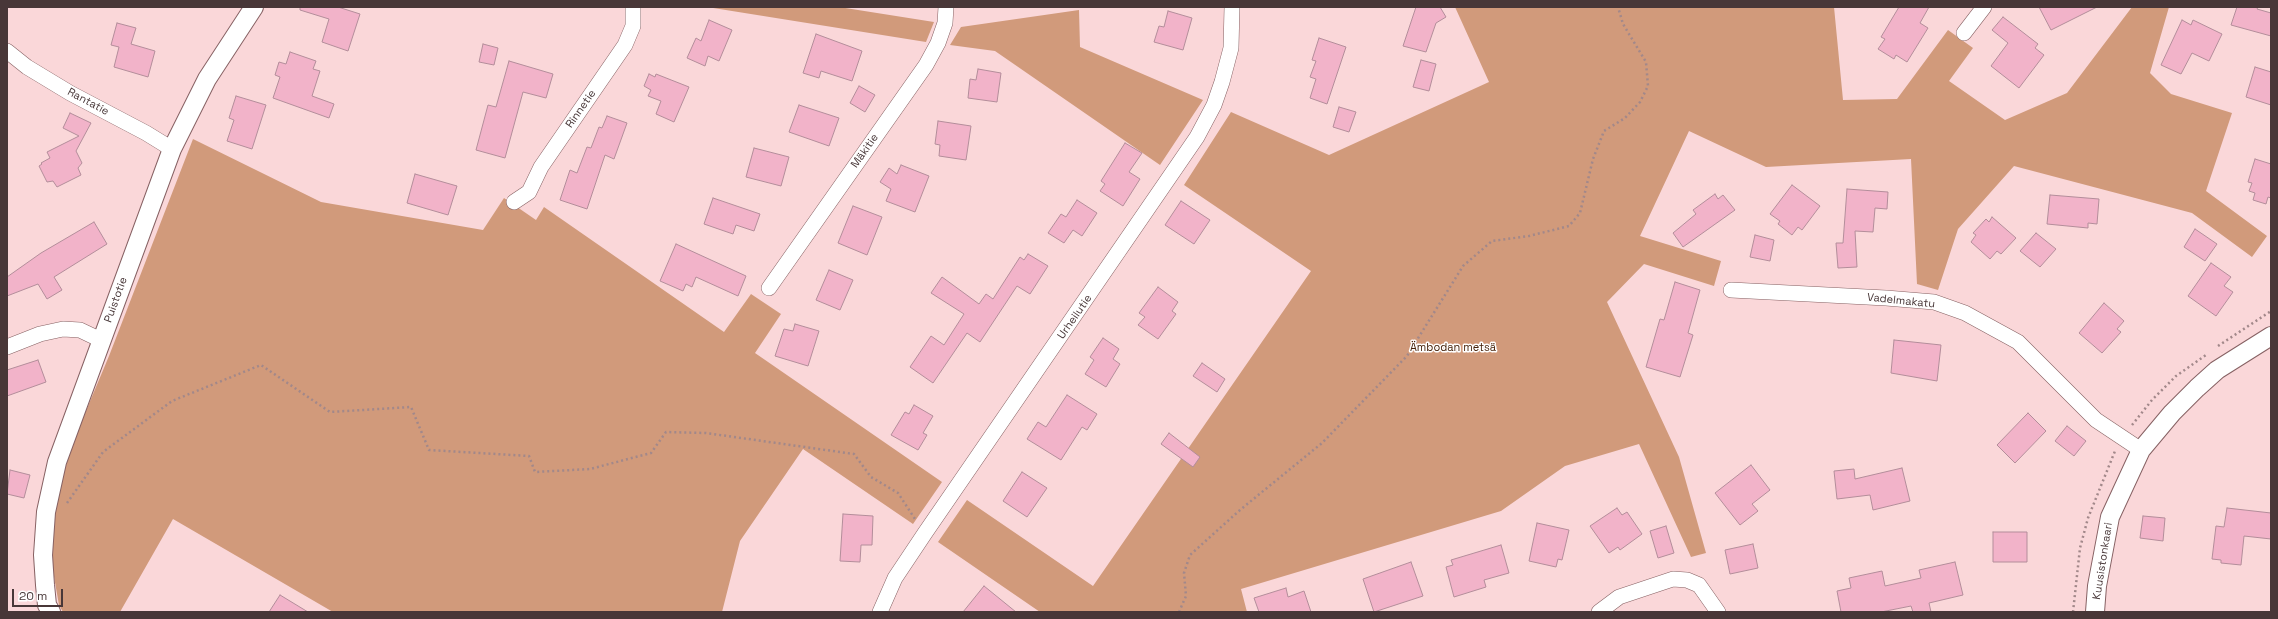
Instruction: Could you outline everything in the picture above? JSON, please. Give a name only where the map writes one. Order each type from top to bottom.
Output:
[{"type":"street","name":"Puistotie","points":[[51,612],[47,605],[44,585],[43,555],[46,512],[57,462],[172,149],[207,79],[254,7]]},
{"type":"street","name":"Rinnetie","points":[[514,202],[529,192],[541,167],[625,45],[633,26],[632,7]]},
{"type":"street","name":"Mäkitie","points":[[769,288],[926,65],[938,43],[945,23],[946,7]]},
{"type":"street","name":"Urheilutie","points":[[880,612],[895,578],[924,533],[1197,137],[1214,105],[1222,82],[1231,48],[1232,7]]},
{"type":"street","points":[[1964,33],[1984,7]]},
{"type":"street","name":"Rantatie","points":[[7,50],[27,66],[70,92],[172,149]]},
{"type":"street","name":"Vadelmakatu","points":[[1731,290],[1934,302],[1965,313],[2018,342],[2096,420],[2141,450]]},
{"type":"street","points":[[7,347],[40,334],[63,329],[80,330],[101,340]]},
{"type":"street","name":"Kuusistonkaari","points":[[2095,612],[2097,586],[2110,517],[2141,450],[2172,413],[2217,370],[2271,336]]},
{"type":"street","points":[[1599,612],[1603,607],[1619,597],[1673,579],[1687,580],[1699,585],[1718,612]]},
{"type":"path","points":[[1179,612],[1186,596],[1184,574],[1190,555],[1240,510],[1322,444],[1407,356],[1463,266],[1492,241],[1529,236],[1568,226],[1580,213],[1593,159],[1604,131],[1625,118],[1640,102],[1648,86],[1646,62],[1623,24],[1618,7]]},
{"type":"path","points":[[64,507],[103,452],[172,401],[260,365],[330,412],[411,407],[430,450],[529,456],[535,472],[590,469],[651,454],[666,432],[706,433],[854,454],[871,477],[898,493],[924,533]]},
{"type":"green space","points":[[707,7],[839,7],[934,22],[926,42]]},
{"type":"green space","name":"Ämbodan metsä","points":[[1455,7],[1834,7],[1843,100],[1897,99],[1948,30],[1973,48],[1949,81],[2005,120],[2067,93],[2132,7],[2169,7],[2150,73],[2171,94],[2232,113],[2206,191],[2267,236],[2252,257],[2192,213],[2014,166],[1958,229],[1938,290],[1917,284],[1911,159],[1766,167],[1689,131],[1640,236],[1721,261],[1714,286],[1644,264],[1607,302],[1679,457],[1706,553],[1691,557],[1639,444],[1565,466],[1501,511],[1241,589],[1247,612],[1040,612],[938,542],[967,500],[1093,586],[1311,271],[1184,185],[1231,112],[1329,155],[1489,82]]},
{"type":"green space","points":[[1079,10],[1080,47],[1203,100],[1160,165],[995,51],[950,45],[961,27]]},
{"type":"green space","points":[[193,139],[321,202],[483,230],[504,198],[536,220],[544,207],[724,332],[751,294],[781,314],[755,353],[942,482],[913,524],[803,449],[740,541],[722,612],[333,612],[173,519],[120,612],[63,612],[59,605],[53,571],[53,526],[60,484],[75,437],[109,356]]},
{"type":"building","points":[[300,7],[338,7],[360,14],[348,51],[322,42],[329,19],[300,10]]},
{"type":"building","points":[[1416,7],[1440,7],[1446,17],[1436,23],[1426,52],[1403,46]]},
{"type":"building","points":[[1899,7],[1929,7],[1920,23],[1928,28],[1907,62],[1896,55],[1894,59],[1878,49],[1885,39],[1881,37]]},
{"type":"building","points":[[2039,7],[2097,7],[2051,30]]},
{"type":"building","points":[[2237,7],[2258,7],[2257,9],[2271,13],[2271,36],[2231,25]]},
{"type":"building","points":[[1168,11],[1192,18],[1183,50],[1154,42],[1159,26],[1164,27]]},
{"type":"building","points":[[2003,17],[2038,44],[2035,48],[2044,55],[2019,88],[1991,66],[2008,43],[1992,30]]},
{"type":"building","points":[[709,20],[732,30],[719,61],[708,56],[705,66],[687,58],[696,38],[701,41]]},
{"type":"building","points":[[2182,20],[2191,25],[2193,20],[2222,34],[2209,61],[2192,53],[2181,74],[2161,65]]},
{"type":"building","points":[[117,23],[136,28],[131,44],[155,51],[148,77],[114,67],[119,47],[111,45]]},
{"type":"building","points":[[816,34],[862,51],[852,81],[821,71],[819,78],[803,73]]},
{"type":"building","points":[[1319,38],[1346,47],[1327,104],[1310,98],[1316,79],[1310,77],[1316,61],[1312,60]]},
{"type":"building","points":[[483,44],[498,48],[494,65],[479,62]]},
{"type":"building","points":[[290,52],[316,61],[313,69],[320,71],[312,96],[334,104],[329,118],[273,98],[280,77],[275,75],[279,62],[286,64]]},
{"type":"building","points":[[1421,60],[1436,64],[1429,91],[1413,87]]},
{"type":"building","points":[[509,61],[553,74],[546,98],[523,92],[505,158],[476,150],[488,105],[496,107]]},
{"type":"building","points":[[2255,67],[2271,72],[2271,105],[2246,97]]},
{"type":"building","points":[[978,69],[1001,73],[997,102],[968,98],[970,79],[976,80]]},
{"type":"building","points":[[649,74],[655,77],[656,74],[689,87],[674,122],[656,114],[661,101],[648,96],[651,90],[644,86]]},
{"type":"building","points":[[859,86],[875,95],[865,112],[850,103]]},
{"type":"building","points":[[236,96],[266,105],[252,149],[227,141],[234,120],[229,118]]},
{"type":"building","points":[[799,105],[839,118],[829,146],[789,132]]},
{"type":"building","points":[[1339,107],[1356,112],[1349,132],[1333,127]]},
{"type":"building","points":[[70,113],[91,123],[76,151],[82,163],[78,168],[81,175],[57,187],[53,181],[47,182],[39,166],[42,164],[41,163],[50,158],[47,152],[79,136],[63,128]]},
{"type":"building","points":[[607,116],[627,123],[614,159],[605,155],[587,209],[560,200],[570,170],[577,173],[587,147],[591,148],[599,127],[602,128]]},
{"type":"building","points":[[938,121],[971,126],[966,160],[939,156],[940,145],[935,144]]},
{"type":"building","points":[[1125,143],[1142,153],[1129,172],[1140,179],[1123,206],[1100,191],[1105,184],[1101,181]]},
{"type":"building","points":[[754,148],[789,157],[781,186],[746,177]]},
{"type":"building","points":[[2255,159],[2271,164],[2271,198],[2268,197],[2266,204],[2253,200],[2255,193],[2249,191],[2252,183],[2248,182]]},
{"type":"building","points":[[901,165],[929,176],[915,212],[886,201],[891,189],[880,182],[889,168],[897,174]]},
{"type":"building","points":[[415,174],[457,186],[448,215],[407,203]]},
{"type":"building","points":[[1792,185],[1820,206],[1802,230],[1798,227],[1792,235],[1778,224],[1780,221],[1770,214]]},
{"type":"building","points":[[1847,189],[1888,192],[1887,209],[1875,208],[1873,232],[1855,231],[1857,267],[1838,268],[1836,243],[1843,243]]},
{"type":"building","points":[[1715,194],[1718,199],[1723,195],[1735,210],[1683,247],[1673,233],[1696,214],[1693,210]]},
{"type":"building","points":[[2050,195],[2099,199],[2097,224],[2088,223],[2088,228],[2047,224]]},
{"type":"building","points":[[713,198],[760,214],[754,231],[736,225],[733,234],[704,224]]},
{"type":"building","points":[[1077,200],[1097,213],[1082,236],[1073,230],[1064,243],[1048,233],[1061,214],[1066,217]]},
{"type":"building","points":[[1181,201],[1210,220],[1194,244],[1165,225]]},
{"type":"building","points":[[853,206],[882,217],[867,255],[838,243]]},
{"type":"building","points":[[1992,217],[2016,238],[2001,254],[1997,251],[1990,259],[1971,242],[1976,235],[1973,233],[1986,219],[1989,222]]},
{"type":"building","points":[[94,222],[107,244],[54,277],[62,290],[47,299],[38,284],[7,296],[7,277],[41,253]]},
{"type":"building","points":[[2195,229],[2217,244],[2205,261],[2184,247]]},
{"type":"building","points":[[2036,233],[2056,249],[2040,267],[2020,251]]},
{"type":"building","points":[[1755,235],[1774,240],[1770,261],[1750,257]]},
{"type":"building","points":[[676,244],[746,276],[738,296],[696,277],[692,287],[686,284],[683,291],[660,281]]},
{"type":"building","points":[[1028,254],[1048,266],[1030,294],[1017,286],[980,342],[967,333],[933,383],[910,367],[931,336],[944,345],[964,314],[931,293],[942,277],[979,304],[986,294],[993,299],[1020,257],[1024,260]]},
{"type":"building","points":[[2211,263],[2231,277],[2224,286],[2233,292],[2216,316],[2188,296]]},
{"type":"building","points":[[829,270],[853,280],[840,310],[816,300]]},
{"type":"building","points":[[1675,282],[1700,290],[1688,333],[1693,335],[1680,377],[1646,367],[1660,319],[1664,320]]},
{"type":"building","points":[[1158,287],[1178,302],[1172,311],[1176,314],[1158,339],[1138,325],[1145,317],[1139,313]]},
{"type":"building","points":[[2104,303],[2124,321],[2117,329],[2121,332],[2102,353],[2079,333]]},
{"type":"building","points":[[795,324],[819,331],[808,366],[775,356],[784,329],[793,331]]},
{"type":"building","points":[[1103,338],[1119,349],[1113,359],[1120,364],[1106,387],[1085,374],[1094,360],[1090,357]]},
{"type":"building","points":[[1894,340],[1941,345],[1937,381],[1891,373]]},
{"type":"building","points":[[38,360],[46,382],[7,396],[7,370]]},
{"type":"building","points":[[1202,363],[1225,379],[1217,392],[1193,376]]},
{"type":"building","points":[[1067,395],[1097,414],[1087,430],[1082,427],[1061,460],[1027,439],[1038,422],[1046,427]]},
{"type":"building","points":[[914,405],[933,416],[923,433],[927,435],[918,450],[891,435],[905,412],[909,414]]},
{"type":"building","points":[[2028,413],[2046,431],[2015,463],[1997,445]]},
{"type":"building","points":[[2067,426],[2086,441],[2074,456],[2055,441]]},
{"type":"building","points":[[1169,433],[1200,457],[1193,467],[1161,444]]},
{"type":"building","points":[[1751,465],[1770,490],[1752,504],[1758,511],[1740,525],[1715,493]]},
{"type":"building","points":[[1902,468],[1910,501],[1873,510],[1870,495],[1837,499],[1834,471],[1854,469],[1855,479]]},
{"type":"building","points":[[10,470],[30,475],[24,498],[7,494]]},
{"type":"building","points":[[1022,472],[1047,488],[1027,517],[1003,501]]},
{"type":"building","points":[[1617,508],[1622,515],[1627,512],[1642,534],[1620,550],[1618,547],[1609,553],[1590,526]]},
{"type":"building","points":[[2227,508],[2271,513],[2271,539],[2244,536],[2241,565],[2221,563],[2221,560],[2212,559],[2216,526],[2224,527]]},
{"type":"building","points":[[843,514],[873,516],[872,545],[861,545],[860,562],[840,561]]},
{"type":"building","points":[[2143,516],[2165,518],[2163,541],[2140,538]]},
{"type":"building","points":[[1537,523],[1569,530],[1562,560],[1558,559],[1556,567],[1529,561]]},
{"type":"building","points":[[1666,526],[1674,553],[1658,558],[1650,531]]},
{"type":"building","points":[[1993,532],[2027,532],[2027,562],[1993,562]]},
{"type":"building","points":[[1753,544],[1758,568],[1730,574],[1725,550]]},
{"type":"building","points":[[1501,545],[1509,573],[1484,580],[1486,587],[1454,597],[1446,567],[1453,565],[1451,560]]},
{"type":"building","points":[[1411,562],[1423,596],[1374,612],[1363,579]]},
{"type":"building","points":[[1955,562],[1963,595],[1929,603],[1931,612],[1913,612],[1911,606],[1881,612],[1841,612],[1837,591],[1851,588],[1849,578],[1882,571],[1885,586],[1921,578],[1919,570]]},
{"type":"building","points":[[984,586],[1016,612],[963,612]]},
{"type":"building","points":[[1286,588],[1288,597],[1304,591],[1311,612],[1259,612],[1254,598]]},
{"type":"building","points":[[280,595],[308,612],[269,612]]}]
